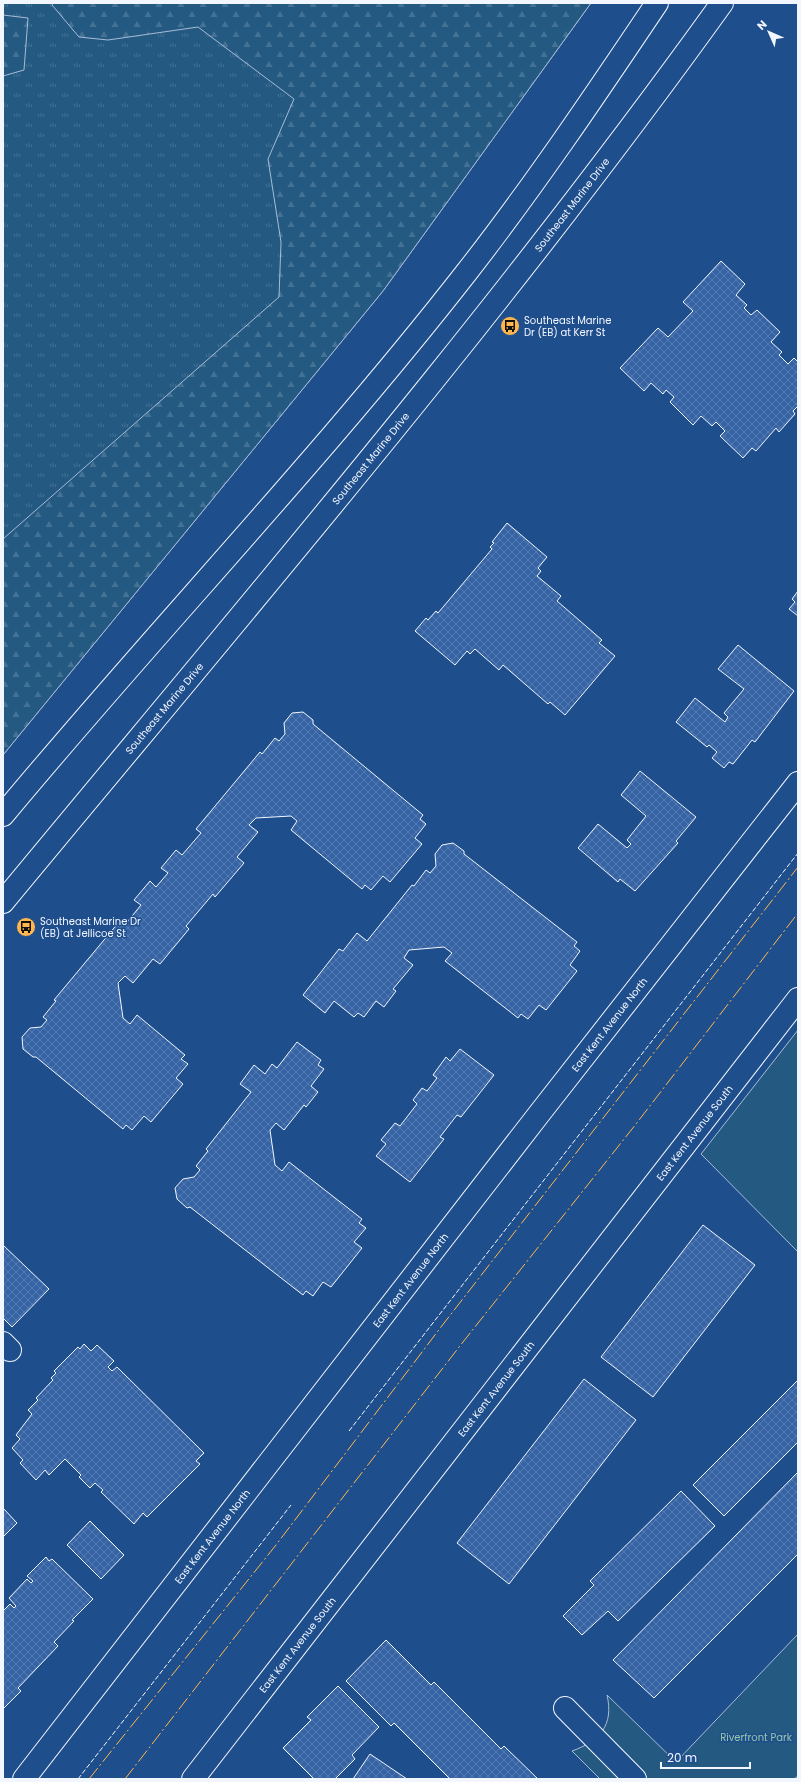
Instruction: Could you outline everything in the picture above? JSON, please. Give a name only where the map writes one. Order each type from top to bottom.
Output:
[{"type":"street","points":[[3,815],[345,420],[467,272],[579,119],[657,3]]},
{"type":"street","name":"Southeast Marine Drive","points":[[3,902],[461,349],[657,93],[722,3]]},
{"type":"street","name":"East Kent Avenue North","points":[[24,1779],[538,1114],[798,783]]},
{"type":"street","name":"East Kent Avenue South","points":[[193,1779],[798,999]]},
{"type":"street","points":[[565,1708],[635,1779]]},
{"type":"green space","points":[[3,3],[591,3],[383,291],[3,755]]},
{"type":"green space","points":[[53,3],[591,3],[383,291],[3,755],[3,539],[279,297],[281,242],[268,159],[294,99],[198,27],[108,40],[79,37],[52,5]]},
{"type":"green space","points":[[3,15],[28,18],[24,70],[3,76]]},
{"type":"green space","points":[[798,1030],[798,1252],[701,1154]]},
{"type":"green space","name":"Riverfront Park","points":[[798,1634],[798,1776],[794,1779],[600,1779],[572,1751],[590,1742],[603,1730],[608,1715],[609,1706],[607,1695],[676,1762]]},
{"type":"building","points":[[721,261],[745,284],[736,295],[747,305],[744,308],[751,315],[757,310],[780,332],[771,342],[782,352],[779,355],[788,364],[794,358],[798,362],[798,406],[793,411],[795,414],[779,432],[776,428],[756,451],[752,448],[743,458],[720,436],[725,431],[716,422],[712,426],[701,416],[693,425],[670,402],[674,397],[666,390],[663,394],[651,383],[644,391],[620,368],[658,328],[668,337],[693,311],[683,302]]},
{"type":"building","points":[[507,523],[547,557],[538,568],[541,571],[537,576],[561,596],[557,601],[602,640],[599,643],[615,656],[565,715],[550,702],[548,704],[503,665],[499,670],[475,649],[470,654],[467,651],[455,665],[415,631],[426,618],[428,620],[436,611],[438,613],[492,549],[490,547],[494,543],[492,542]]},
{"type":"building","points":[[798,591],[798,616],[789,609],[795,602],[792,599]]},
{"type":"building","points":[[738,645],[794,691],[755,742],[752,740],[733,764],[729,762],[724,768],[712,758],[717,752],[709,745],[707,747],[676,722],[695,698],[725,722],[728,717],[724,713],[744,689],[718,669]]},
{"type":"building","points":[[303,712],[313,720],[313,724],[423,815],[420,819],[426,824],[415,838],[422,844],[390,882],[383,876],[371,890],[365,885],[362,889],[291,830],[297,821],[291,816],[256,818],[249,825],[258,832],[237,857],[244,863],[215,897],[213,894],[186,926],[189,929],[160,964],[153,959],[133,983],[125,976],[118,983],[123,1018],[130,1024],[137,1015],[185,1055],[181,1059],[188,1064],[176,1078],[183,1084],[151,1122],[144,1116],[132,1130],[126,1125],[123,1129],[36,1057],[33,1057],[23,1049],[22,1037],[30,1028],[41,1027],[47,1020],[43,1017],[56,1001],[54,1000],[119,922],[124,926],[141,905],[134,900],[150,881],[156,887],[168,873],[161,868],[176,850],[182,855],[201,833],[196,829],[260,752],[262,754],[275,738],[279,741],[285,734],[284,723],[292,713]]},
{"type":"building","points":[[640,771],[696,817],[676,841],[678,843],[635,891],[620,879],[618,882],[578,848],[598,824],[627,848],[631,844],[627,840],[646,816],[621,795]]},
{"type":"building","points":[[453,843],[464,851],[464,854],[577,942],[574,946],[580,951],[570,965],[577,971],[546,1010],[539,1005],[528,1019],[521,1014],[518,1018],[445,961],[452,953],[444,947],[409,950],[404,958],[413,965],[393,989],[396,991],[384,1007],[376,1001],[364,1017],[358,1013],[354,1017],[334,1001],[325,1013],[303,995],[339,949],[343,951],[357,933],[367,941],[412,885],[414,886],[426,870],[430,873],[436,866],[435,854],[442,845]]},
{"type":"building","points":[[297,1042],[321,1060],[318,1065],[324,1069],[311,1086],[318,1092],[306,1107],[304,1105],[284,1130],[276,1123],[270,1130],[275,1165],[282,1171],[289,1162],[362,1219],[359,1223],[366,1228],[354,1242],[362,1248],[331,1287],[323,1282],[313,1296],[306,1291],[303,1295],[190,1207],[187,1208],[177,1199],[175,1188],[183,1179],[194,1177],[200,1170],[196,1166],[208,1151],[206,1149],[251,1092],[240,1084],[254,1065],[265,1074],[272,1064],[277,1068]]},
{"type":"building","points":[[460,1049],[494,1075],[461,1117],[457,1115],[440,1137],[444,1139],[410,1182],[376,1156],[386,1144],[381,1140],[395,1123],[400,1126],[417,1104],[413,1100],[422,1088],[427,1091],[437,1078],[433,1075],[446,1057],[450,1061]]},
{"type":"building","points":[[703,1225],[755,1265],[653,1397],[601,1357]]},
{"type":"building","points":[[3,1245],[49,1289],[12,1327],[3,1318]]},
{"type":"building","points":[[84,1344],[91,1351],[97,1345],[114,1361],[108,1367],[112,1371],[117,1367],[204,1453],[196,1461],[200,1464],[147,1517],[143,1513],[134,1524],[101,1492],[103,1490],[95,1483],[90,1488],[79,1477],[81,1475],[65,1459],[49,1475],[45,1470],[36,1480],[20,1463],[23,1460],[12,1448],[20,1439],[16,1435],[32,1414],[28,1410],[38,1400],[36,1398],[53,1380],[51,1378],[56,1373],[54,1371],[78,1347],[80,1349]]},
{"type":"building","points":[[584,1379],[636,1420],[509,1584],[457,1543]]},
{"type":"building","points":[[798,1380],[798,1442],[724,1516],[693,1485]]},
{"type":"building","points":[[798,1472],[798,1554],[654,1698],[613,1660]]},
{"type":"building","points":[[681,1491],[715,1526],[618,1621],[608,1611],[582,1635],[563,1616],[594,1585],[590,1581]]},
{"type":"building","points":[[3,1508],[17,1523],[3,1537]]},
{"type":"building","points":[[90,1521],[124,1555],[101,1579],[67,1545]]},
{"type":"building","points":[[46,1557],[49,1561],[52,1559],[93,1599],[72,1620],[74,1621],[54,1642],[58,1646],[18,1688],[21,1691],[3,1709],[3,1611],[10,1604],[14,1608],[16,1606],[9,1598],[27,1579],[31,1583],[33,1581],[27,1576]]},
{"type":"building","points":[[386,1640],[431,1685],[434,1682],[501,1749],[504,1746],[538,1779],[450,1779],[394,1723],[391,1726],[346,1681]]},
{"type":"building","points":[[338,1686],[379,1727],[352,1755],[355,1759],[335,1779],[314,1779],[283,1748],[311,1720],[307,1717]]},
{"type":"building","points":[[370,1754],[407,1779],[353,1779]]},
{"type":"fence","points":[[349,1431],[798,853]]},
{"type":"fence","points":[[78,1779],[291,1505]]},
{"type":"power","points":[[89,1779],[276,1545],[441,1327],[798,867]]},
{"type":"power","points":[[125,1779],[463,1342],[636,1124],[798,913]]},
{"type":"place","name":"Southeast Marine Dr (EB) at Kerr St","points":[[510,326]]},
{"type":"place","name":"Southeast Marine Dr (EB) at Jellicoe St","points":[[26,927]]}]
